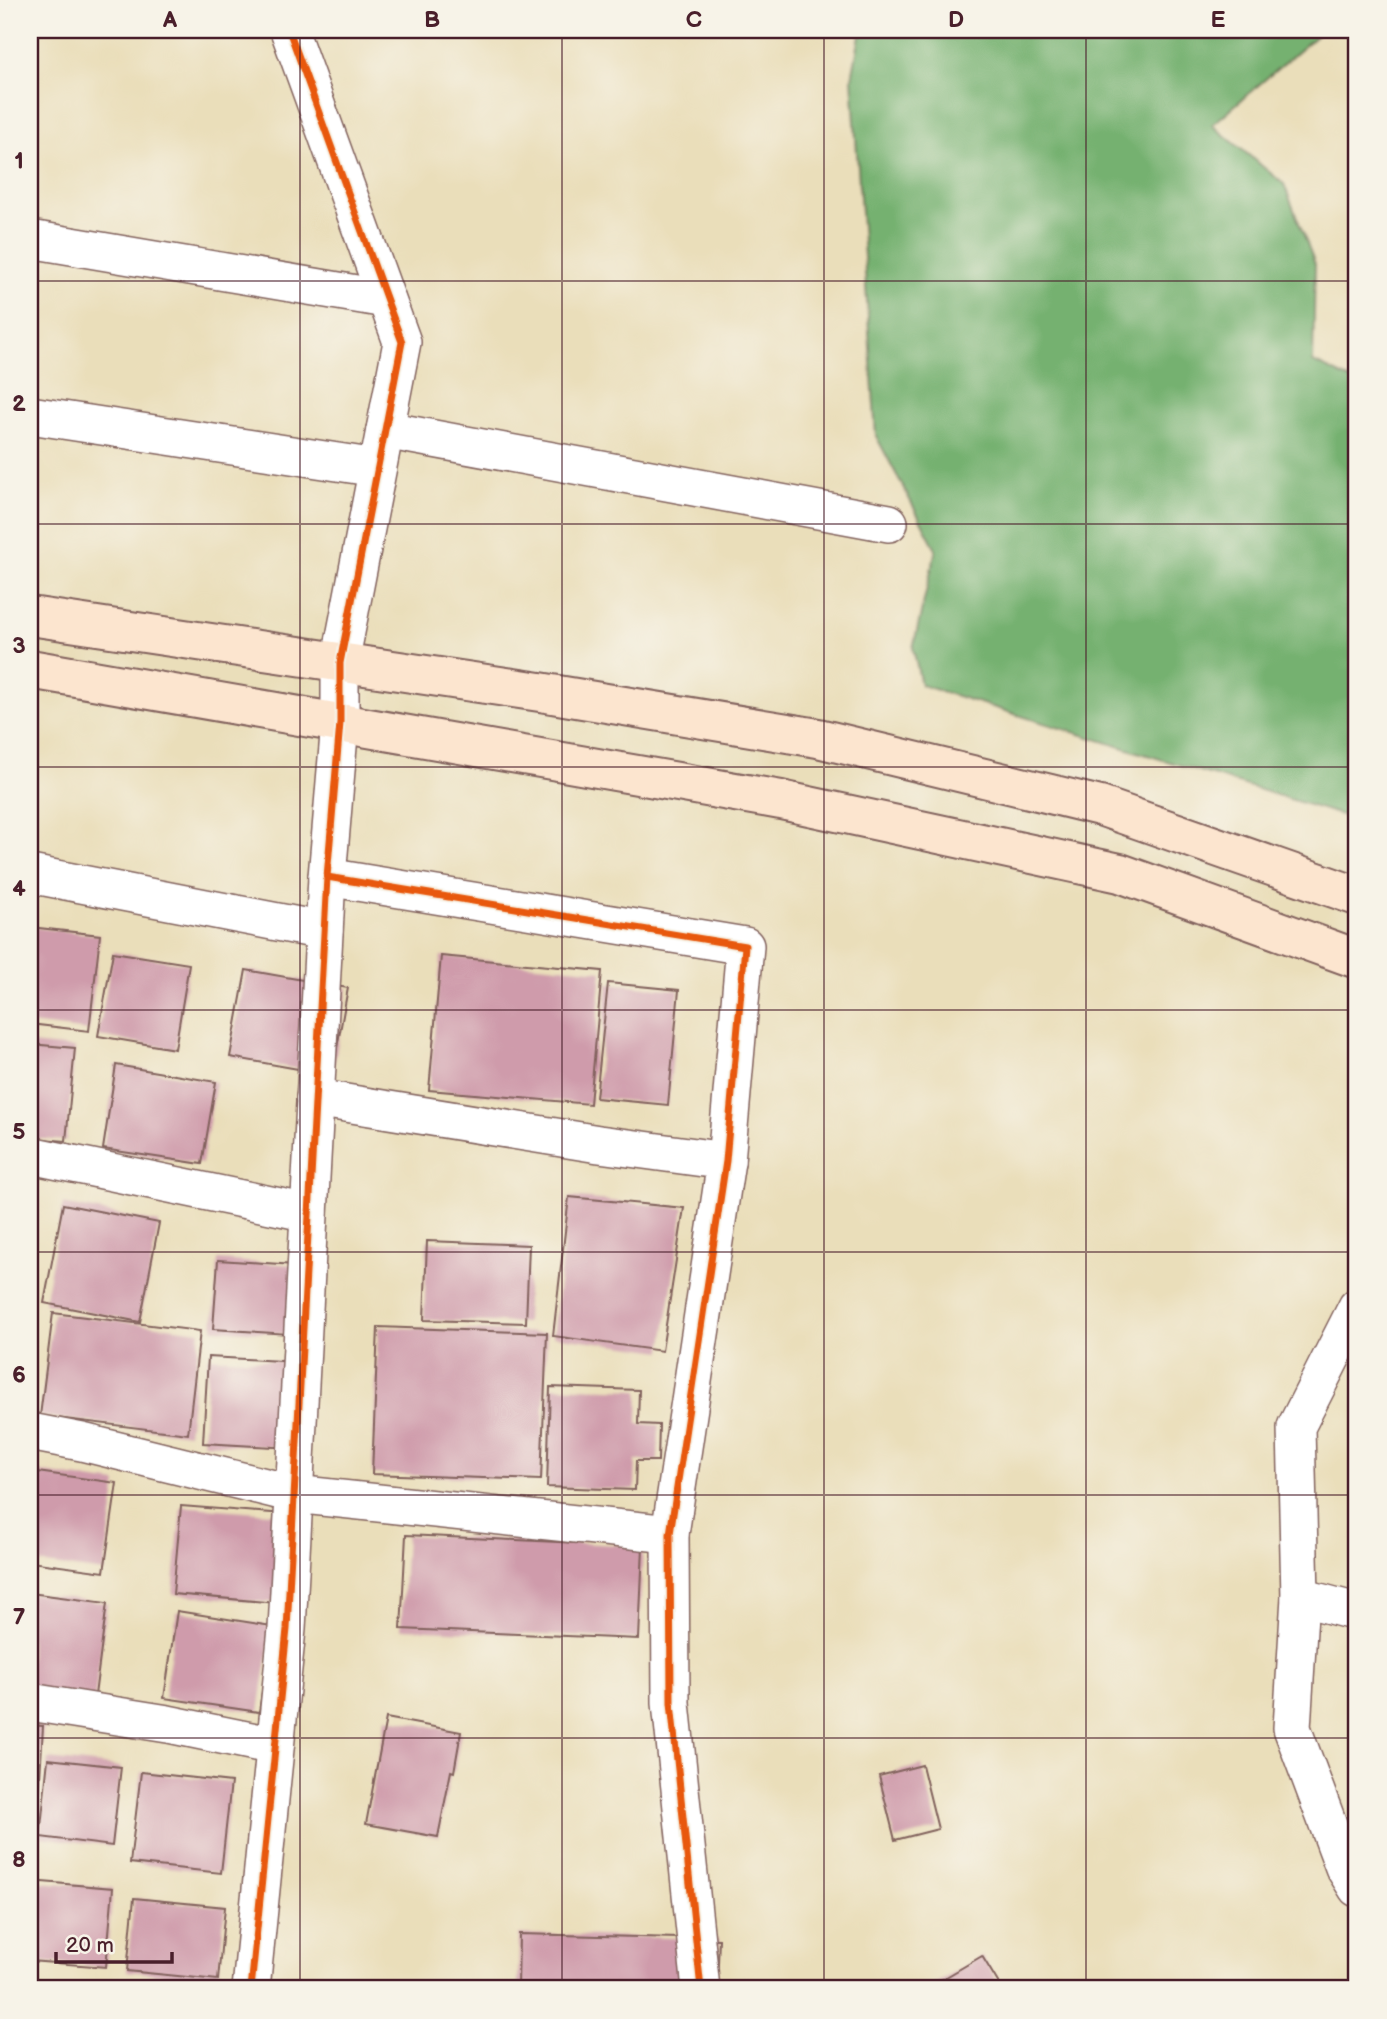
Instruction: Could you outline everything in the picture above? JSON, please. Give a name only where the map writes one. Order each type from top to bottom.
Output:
[{"type":"main road","points":[[30,616],[540,692],[818,738],[1100,806],[1357,896]]},
{"type":"main road","points":[[30,669],[781,800],[1120,873],[1357,959]]},
{"type":"street","points":[[251,1989],[287,1629],[327,877],[340,723],[340,663],[402,342],[289,30]]},
{"type":"street","points":[[30,239],[386,299]]},
{"type":"street","points":[[30,415],[377,468]]},
{"type":"street","points":[[385,430],[889,523]]},
{"type":"street","points":[[30,874],[324,932]]},
{"type":"street","points":[[327,877],[745,946],[726,1161],[670,1534],[671,1703],[701,1989]]},
{"type":"street","points":[[315,1098],[598,1144],[726,1161]]},
{"type":"street","points":[[30,1155],[309,1213]]},
{"type":"street","points":[[1357,1307],[1296,1427],[1300,1597],[1292,1728],[1344,1867],[1357,1888]]},
{"type":"street","points":[[30,1432],[82,1442],[294,1494],[670,1534]]},
{"type":"street","points":[[1300,1597],[1357,1612]]},
{"type":"street","points":[[30,1702],[168,1724],[275,1746]]},
{"type":"green space","points":[[861,30],[1317,30],[1317,35],[1212,125],[1284,184],[1315,264],[1313,362],[1357,383],[1357,820],[921,685],[913,648],[936,549],[876,436],[852,78]]},
{"type":"building","points":[[30,927],[100,935],[89,1031],[30,1024]]},
{"type":"building","points":[[113,952],[189,964],[175,1049],[98,1036]]},
{"type":"building","points":[[441,956],[602,971],[590,1104],[429,1090]]},
{"type":"building","points":[[246,970],[348,988],[332,1075],[230,1057]]},
{"type":"building","points":[[608,983],[679,990],[668,1105],[596,1098]]},
{"type":"building","points":[[30,1044],[75,1048],[66,1141],[30,1138]]},
{"type":"building","points":[[116,1065],[216,1082],[202,1164],[103,1149]]},
{"type":"building","points":[[569,1197],[684,1208],[662,1351],[553,1336]]},
{"type":"building","points":[[63,1204],[159,1223],[140,1322],[44,1303]]},
{"type":"building","points":[[427,1241],[529,1245],[526,1323],[424,1320]]},
{"type":"building","points":[[218,1260],[295,1265],[289,1334],[213,1329]]},
{"type":"building","points":[[53,1313],[200,1331],[188,1434],[40,1416]]},
{"type":"building","points":[[378,1327],[547,1333],[541,1480],[372,1474]]},
{"type":"building","points":[[208,1357],[298,1362],[293,1448],[203,1443]]},
{"type":"building","points":[[550,1387],[639,1390],[638,1424],[659,1425],[658,1461],[636,1461],[635,1490],[547,1487]]},
{"type":"building","points":[[30,1471],[117,1483],[104,1572],[30,1562]]},
{"type":"building","points":[[181,1506],[285,1514],[277,1603],[173,1594]]},
{"type":"building","points":[[406,1535],[643,1546],[639,1639],[401,1629]]},
{"type":"building","points":[[30,1593],[107,1603],[94,1703],[30,1695]]},
{"type":"building","points":[[177,1611],[272,1626],[259,1712],[164,1698]]},
{"type":"building","points":[[386,1718],[461,1732],[438,1837],[366,1824]]},
{"type":"building","points":[[30,1725],[43,1726],[37,1832],[30,1831]]},
{"type":"building","points":[[48,1759],[121,1767],[112,1846],[40,1837]]},
{"type":"building","points":[[922,1765],[938,1829],[895,1840],[879,1776]]},
{"type":"building","points":[[141,1772],[231,1782],[221,1873],[130,1863]]},
{"type":"building","points":[[30,1881],[113,1888],[106,1967],[30,1961]]},
{"type":"building","points":[[134,1898],[225,1907],[218,1980],[127,1971]]},
{"type":"building","points":[[519,1934],[719,1939],[717,1989],[518,1989]]},
{"type":"building","points":[[982,1956],[1002,1989],[926,1989]]},
{"type":"cycle path","points":[[251,1989],[287,1629],[327,877],[340,723],[340,663],[402,342],[289,30]]},
{"type":"cycle path","points":[[327,877],[745,946],[726,1161],[670,1534],[671,1703],[701,1989]]}]
